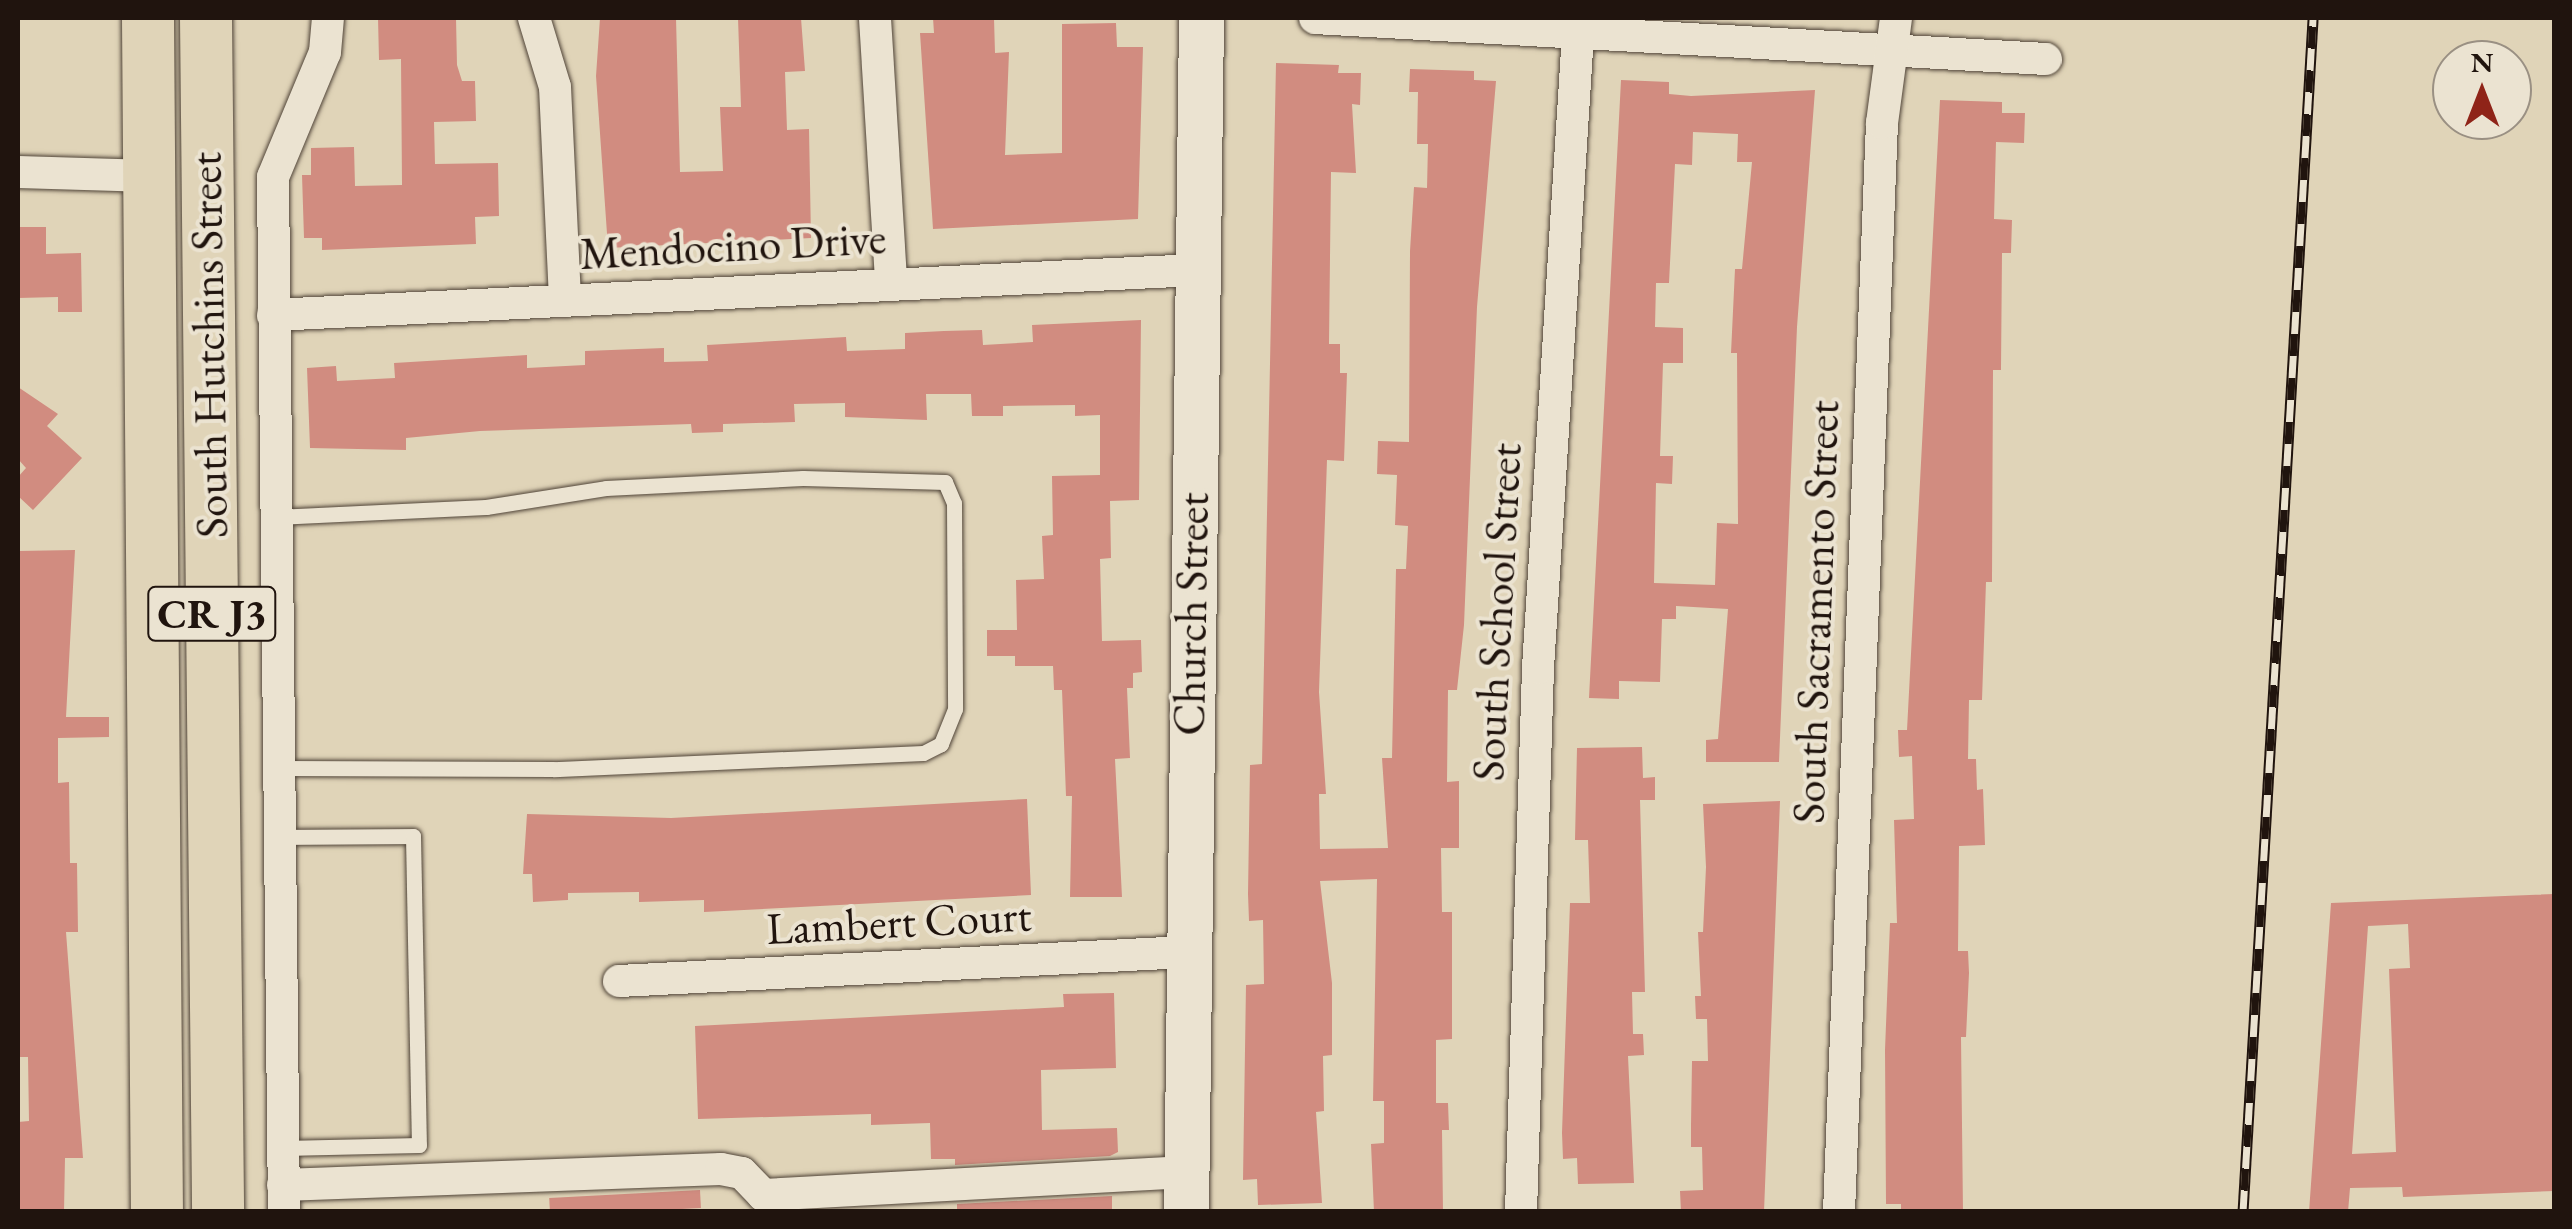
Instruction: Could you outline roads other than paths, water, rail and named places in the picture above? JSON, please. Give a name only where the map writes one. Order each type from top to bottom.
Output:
[{"type":"main road","name":"South Hutchins Street","points":[[148,18],[157,1212]]},
{"type":"main road","name":"South Hutchins Street","points":[[206,18],[218,1212]]},
{"type":"street","points":[[328,18],[325,52],[273,177],[283,1198],[346,1186],[721,1169],[742,1173],[764,1203],[1186,1192]]},
{"type":"street","points":[[534,18],[555,88],[564,300]]},
{"type":"street","points":[[875,18],[891,283]]},
{"type":"street","name":"Church Street","points":[[1186,1192],[1184,952],[1202,18]]},
{"type":"street","points":[[1316,18],[1894,34],[2046,59]]},
{"type":"street","name":"South School Street","points":[[1521,1212],[1538,668],[1579,25]]},
{"type":"street","name":"South Sacramento Street","points":[[1839,1212],[1882,123],[1894,34]]},
{"type":"street","points":[[18,172],[151,176]]},
{"type":"street","name":"Mendocino Drive","points":[[273,315],[1198,270]]},
{"type":"street","name":"Lambert Court","points":[[618,981],[1184,952]]},
{"type":"lane","points":[[276,518],[486,507],[606,488],[803,478],[945,482],[954,502],[954,710],[941,744],[924,753],[553,770],[280,768]]},
{"type":"lane","points":[[281,837],[413,836],[420,1144],[283,1148]]},
{"type":"railway","points":[[2243,1212],[2313,18]]}]
